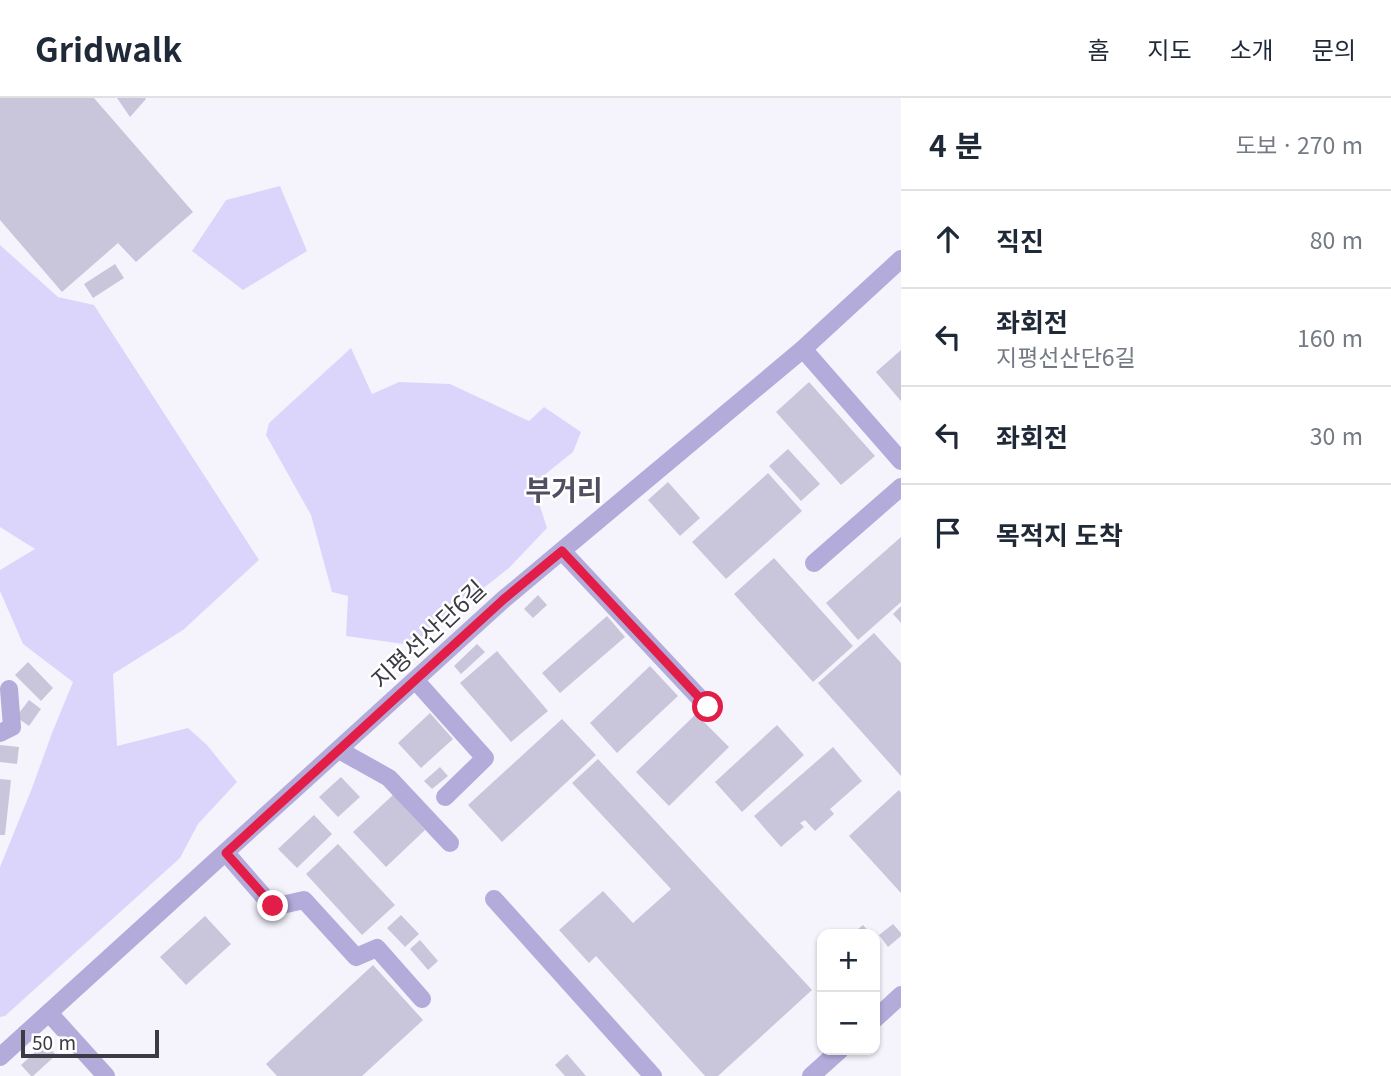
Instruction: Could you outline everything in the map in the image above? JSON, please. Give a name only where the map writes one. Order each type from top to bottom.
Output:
[{"type":"street","name":"지평선산단6길","points":[[0,1058],[504,599],[803,349],[901,259]]},
{"type":"street","points":[[803,349],[901,461]]},
{"type":"street","points":[[814,563],[901,487]]},
{"type":"street","points":[[562,551],[708,707]]},
{"type":"street","points":[[416,681],[485,758],[445,797]]},
{"type":"street","points":[[0,733],[12,727],[9,690]]},
{"type":"street","points":[[339,750],[388,778],[450,843]]},
{"type":"street","points":[[226,853],[273,906],[304,900],[356,957],[377,948],[422,999]]},
{"type":"street","points":[[494,899],[653,1076]]},
{"type":"street","points":[[880,1014],[901,995]]},
{"type":"street","points":[[50,1013],[106,1076]]},
{"type":"street","points":[[811,1076],[834,1055]]},
{"type":"shaded area","points":[[280,186],[307,251],[243,290],[192,251],[226,200]]},
{"type":"shaded area","points":[[0,245],[58,297],[94,305],[259,560],[183,630],[113,674],[117,746],[188,728],[207,745],[237,782],[198,824],[180,858],[5,1016],[0,1017],[0,867],[73,682],[23,644],[0,591],[0,570],[35,549],[0,527]]},
{"type":"shaded area","points":[[351,348],[372,394],[399,382],[450,384],[529,421],[544,407],[581,432],[573,452],[533,484],[547,528],[509,568],[411,645],[346,636],[348,596],[332,592],[311,515],[266,435],[269,423]]},
{"type":"building","points":[[0,98],[94,98],[193,212],[136,262],[118,243],[62,292],[0,220]]},
{"type":"building","points":[[117,98],[145,98],[146,99],[130,117]]},
{"type":"building","points":[[115,264],[124,278],[93,298],[84,284]]},
{"type":"building","points":[[901,350],[901,401],[876,372]]},
{"type":"building","points":[[809,382],[875,456],[841,485],[776,412]]},
{"type":"building","points":[[788,449],[820,484],[801,501],[769,466]]},
{"type":"building","points":[[768,473],[802,511],[726,579],[692,542]]},
{"type":"building","points":[[668,482],[700,518],[680,536],[648,500]]},
{"type":"building","points":[[901,537],[901,602],[858,640],[826,603]]},
{"type":"building","points":[[774,558],[853,646],[813,682],[734,594]]},
{"type":"building","points":[[538,595],[547,605],[533,618],[524,609]]},
{"type":"building","points":[[901,606],[901,623],[893,614]]},
{"type":"building","points":[[607,616],[625,637],[560,693],[542,673]]},
{"type":"building","points":[[874,633],[901,663],[901,776],[818,683]]},
{"type":"building","points":[[477,644],[485,652],[461,674],[454,666]]},
{"type":"building","points":[[497,651],[548,711],[511,742],[460,683]]},
{"type":"building","points":[[28,662],[53,688],[41,701],[15,675]]},
{"type":"building","points":[[650,666],[678,696],[617,753],[590,723]]},
{"type":"building","points":[[29,700],[41,709],[29,726],[16,717]]},
{"type":"building","points":[[430,713],[453,739],[421,768],[398,743]]},
{"type":"building","points":[[696,714],[729,747],[669,806],[636,772]]},
{"type":"building","points":[[562,719],[596,755],[502,842],[468,805]]},
{"type":"building","points":[[777,725],[804,755],[742,812],[715,782]]},
{"type":"building","points":[[0,745],[19,747],[17,764],[0,762]]},
{"type":"building","points":[[833,747],[862,781],[830,809],[834,814],[815,831],[805,820],[800,823],[804,827],[781,847],[754,816]]},
{"type":"building","points":[[598,759],[812,990],[718,1076],[705,1076],[596,956],[589,963],[559,930],[603,891],[633,923],[671,889],[572,783]]},
{"type":"building","points":[[440,767],[448,776],[432,789],[424,781]]},
{"type":"building","points":[[341,777],[360,797],[338,817],[319,797]]},
{"type":"building","points":[[0,779],[11,780],[5,835],[0,835]]},
{"type":"building","points":[[899,790],[901,793],[901,893],[849,836]]},
{"type":"building","points":[[393,795],[425,830],[386,867],[353,832]]},
{"type":"building","points":[[314,815],[332,834],[297,868],[278,849]]},
{"type":"building","points":[[338,844],[395,905],[362,935],[306,874]]},
{"type":"building","points":[[401,915],[419,934],[405,947],[387,928]]},
{"type":"building","points":[[205,916],[231,944],[186,985],[160,957]]},
{"type":"building","points":[[893,924],[901,936],[888,947],[880,934]]},
{"type":"building","points":[[420,940],[438,961],[428,970],[410,949]]},
{"type":"building","points":[[373,965],[423,1020],[362,1076],[277,1076],[266,1064]]},
{"type":"building","points":[[45,1043],[56,1055],[31,1076],[21,1065]]},
{"type":"building","points":[[567,1054],[586,1076],[565,1076],[555,1065]]},
{"type":"district","name":"부거리","points":[[564,490]]},
{"type":"route","points":[[273,906],[226,853],[504,599],[562,551],[708,707]]}]
